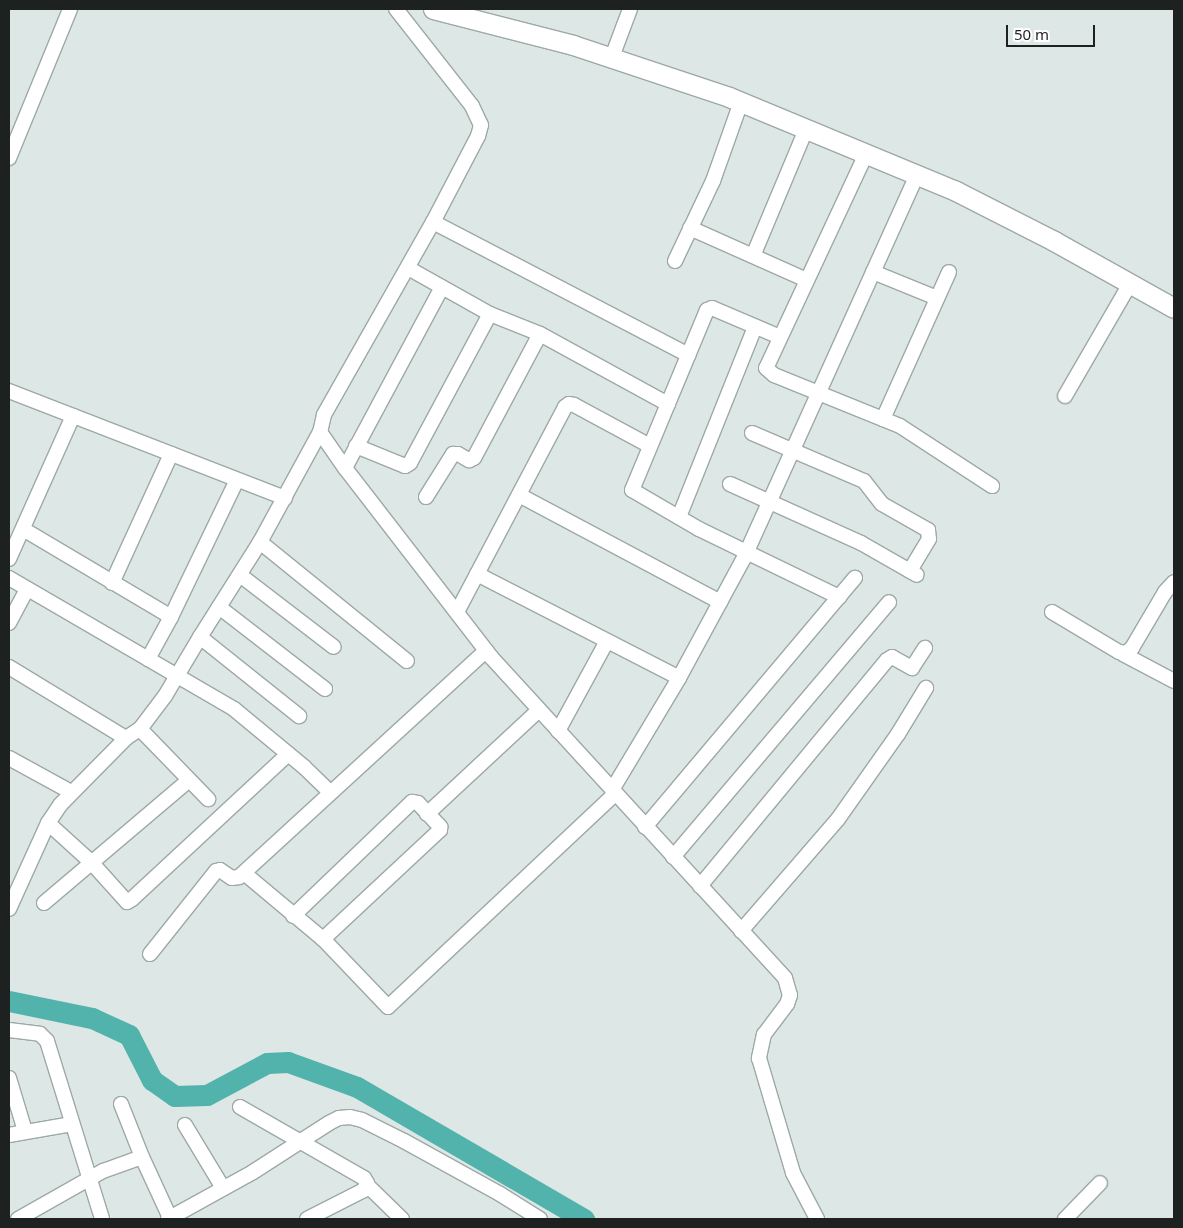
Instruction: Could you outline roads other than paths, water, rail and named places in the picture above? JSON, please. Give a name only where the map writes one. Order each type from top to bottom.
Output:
[{"type":"street","points":[[9,158],[70,9]]},
{"type":"street","points":[[9,909],[48,824],[71,792],[126,738],[140,729],[160,705],[200,636],[240,575],[285,498],[320,432],[324,415],[408,268],[478,136],[481,125],[472,106],[396,9]]},
{"type":"street","points":[[433,9],[467,12],[612,57],[741,102],[956,191],[1046,237],[1174,308]]},
{"type":"street","points":[[612,57],[630,9]]},
{"type":"street","points":[[675,262],[714,180],[741,102]]},
{"type":"street","points":[[753,256],[806,129]]},
{"type":"street","points":[[866,154],[767,364],[767,371],[900,426],[992,486]]},
{"type":"street","points":[[244,873],[293,916],[323,939],[385,1006],[390,1007],[614,792],[679,678],[747,551],[917,175]]},
{"type":"street","points":[[433,222],[688,355]]},
{"type":"street","points":[[690,228],[807,280]]},
{"type":"street","points":[[408,268],[490,314],[540,334],[668,404]]},
{"type":"street","points":[[873,272],[937,298]]},
{"type":"street","points":[[884,419],[949,272]]},
{"type":"street","points":[[1066,396],[1130,284]]},
{"type":"street","points":[[345,468],[442,287]]},
{"type":"street","points":[[780,337],[709,308],[705,313],[632,490],[699,529],[839,596]]},
{"type":"street","points":[[356,446],[405,466],[410,463],[490,314]]},
{"type":"street","points":[[679,516],[754,327]]},
{"type":"street","points":[[426,497],[453,454],[458,454],[469,460],[474,458],[540,334]]},
{"type":"street","points":[[9,391],[171,454],[236,482],[285,498]]},
{"type":"street","points":[[457,612],[562,412],[569,404],[650,446]]},
{"type":"street","points":[[9,559],[73,416]]},
{"type":"street","points":[[320,432],[345,468],[486,651],[645,827],[782,973],[789,986],[787,1004],[764,1034],[759,1058],[793,1173],[817,1219]]},
{"type":"street","points":[[730,484],[861,543],[913,573],[929,539],[928,530],[882,504],[864,481],[752,433]]},
{"type":"street","points":[[112,582],[171,454]]},
{"type":"street","points":[[148,659],[171,617],[236,482]]},
{"type":"street","points":[[519,496],[720,602]]},
{"type":"street","points":[[23,529],[171,617]]},
{"type":"street","points":[[260,542],[406,661]]},
{"type":"street","points":[[477,574],[679,678]]},
{"type":"street","points":[[240,575],[334,648]]},
{"type":"street","points":[[9,578],[234,709],[330,792]]},
{"type":"street","points":[[645,827],[855,578]]},
{"type":"street","points":[[1123,654],[1132,648],[1161,599],[1174,582]]},
{"type":"street","points":[[9,623],[27,589]]},
{"type":"street","points":[[673,857],[889,602]]},
{"type":"street","points":[[218,607],[326,689]]},
{"type":"street","points":[[1052,612],[1174,682]]},
{"type":"street","points":[[200,636],[298,716]]},
{"type":"street","points":[[558,731],[607,641]]},
{"type":"street","points":[[700,886],[887,660],[892,657],[912,668],[924,648]]},
{"type":"street","points":[[150,954],[216,871],[223,871],[236,879],[244,873],[330,792],[486,651]]},
{"type":"street","points":[[9,667],[126,738]]},
{"type":"street","points":[[741,931],[843,812],[898,734],[926,688]]},
{"type":"street","points":[[427,814],[539,710]]},
{"type":"street","points":[[140,729],[208,799]]},
{"type":"street","points":[[48,824],[91,862],[122,899],[130,901],[288,754]]},
{"type":"street","points":[[9,758],[71,792]]},
{"type":"street","points":[[44,904],[189,780]]},
{"type":"street","points":[[293,916],[412,802],[418,803],[440,827],[440,830],[323,939]]},
{"type":"street","points":[[9,1030],[44,1037],[102,1219]]},
{"type":"street","points":[[9,1078],[24,1131]]},
{"type":"street","points":[[121,1104],[169,1219],[339,1118],[350,1117],[362,1120],[492,1189],[540,1219]]},
{"type":"street","points":[[240,1106],[364,1178],[367,1185],[402,1219]]},
{"type":"street","points":[[9,1135],[72,1124]]},
{"type":"street","points":[[185,1125],[223,1188]]},
{"type":"street","points":[[18,1219],[88,1179],[142,1157]]},
{"type":"street","points":[[1065,1219],[1100,1183]]},
{"type":"street","points":[[307,1219],[364,1190],[367,1185]]},
{"type":"waterway","points":[[9,1001],[92,1018],[129,1035],[152,1080],[175,1096],[207,1095],[267,1063],[288,1062],[357,1087],[584,1219]]}]
